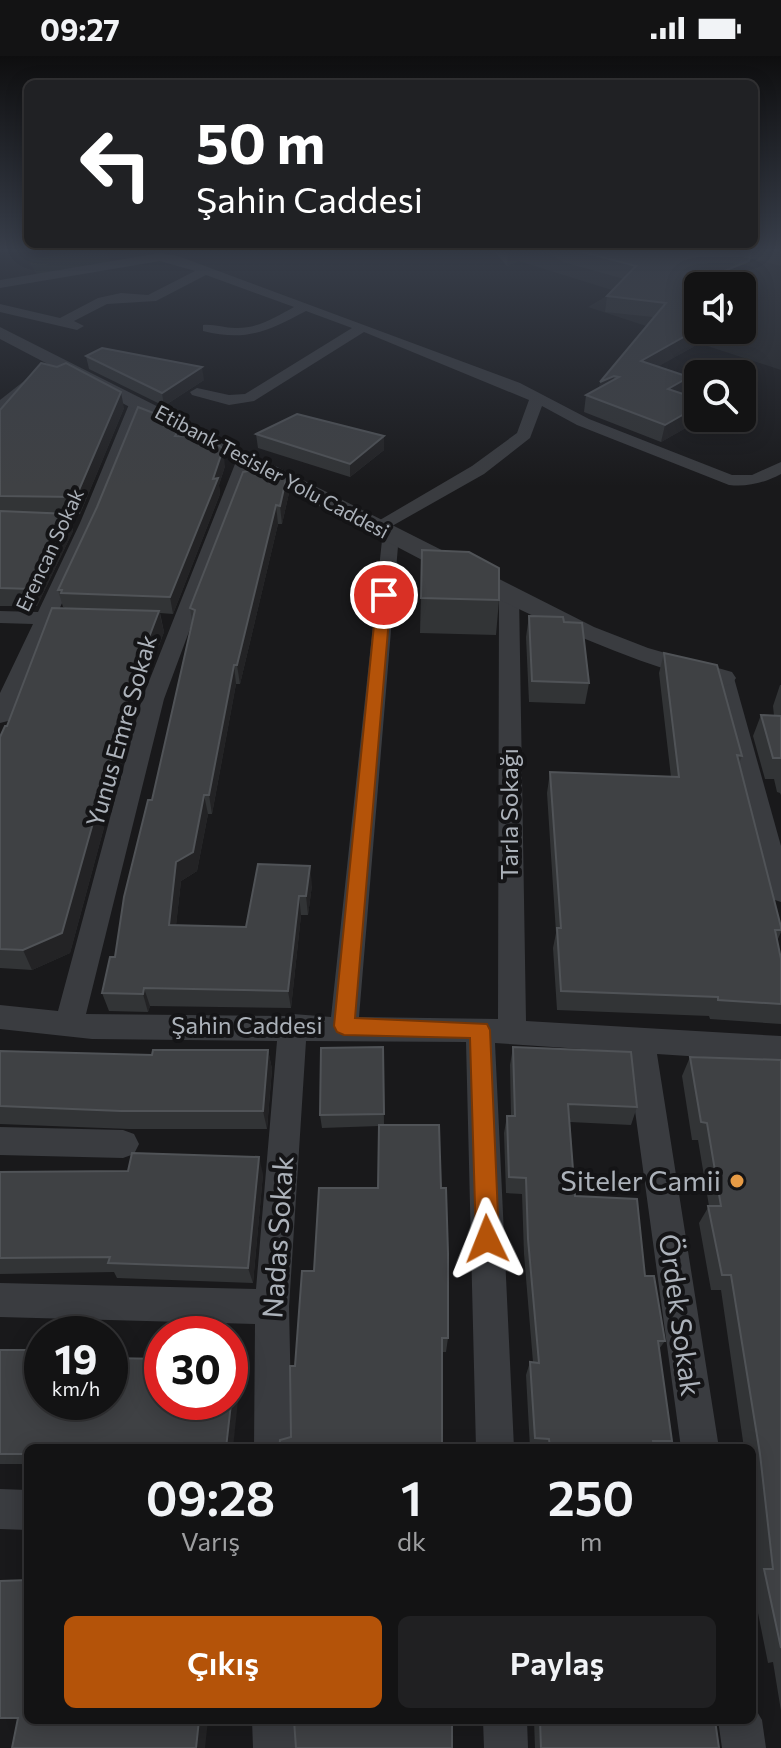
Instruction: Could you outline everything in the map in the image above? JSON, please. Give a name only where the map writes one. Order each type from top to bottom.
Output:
[{"type":"street","points":[[215,330],[232,335],[257,330]]},
{"type":"street","points":[[197,392],[229,400],[249,398],[358,330]]},
{"type":"street","points":[[370,330],[538,397],[583,422],[729,480],[748,483],[762,479],[781,467]]},
{"type":"street","name":"Etibank Tesisler Yolu Caddesi","points":[[0,332],[585,632],[639,653],[723,678]]},
{"type":"street","points":[[0,408],[53,360]]},
{"type":"street","points":[[344,1026],[383,530],[478,470],[524,435],[538,397]]},
{"type":"street","name":"Erencan Sokak","points":[[0,716],[82,523],[138,402]]},
{"type":"street","name":"Yunus Emre Sokak","points":[[69,1024],[173,623],[245,459]]},
{"type":"street","name":"Tarla Sokağı","points":[[495,1444],[496,1031],[509,595]]},
{"type":"street","points":[[0,617],[74,619]]},
{"type":"street","points":[[723,678],[781,892]]},
{"type":"street","name":"Şahin Caddesi","points":[[0,1017],[69,1024],[344,1026],[496,1031],[781,1049]]},
{"type":"street","name":"Nadas Sokak","points":[[273,1444],[272,1307],[293,1026]]},
{"type":"street","name":"Ördek Sokak","points":[[640,1040],[699,1444]]},
{"type":"street","points":[[0,1141],[123,1144]]},
{"type":"street","points":[[0,1300],[272,1307]]},
{"type":"street","points":[[0,1509],[24,1510]]},
{"type":"street","points":[[274,1724],[275,1748]]},
{"type":"street","points":[[505,1724],[506,1748]]},
{"type":"street","points":[[741,1724],[744,1748]]},
{"type":"shaded area","points":[[658,330],[684,330],[684,338]]},
{"type":"shaded area","points":[[756,330],[781,330],[781,370],[701,344],[756,344]]},
{"type":"building","points":[[643,330],[684,330],[684,337],[641,361],[684,375],[684,380],[668,389],[684,394],[684,414],[665,425],[586,395],[619,377],[600,382]]},
{"type":"building","points":[[102,348],[202,367],[162,393],[86,356]]},
{"type":"building","points":[[41,363],[57,367],[66,363],[121,392],[76,497],[0,496],[0,410]]},
{"type":"building","points":[[138,407],[182,424],[175,436],[210,437],[223,449],[213,479],[218,478],[170,597],[61,593],[62,590],[58,590],[97,507]]},
{"type":"building","points":[[297,414],[384,436],[350,464],[256,434]]},
{"type":"building","points":[[270,466],[287,475],[280,506],[276,505],[237,665],[234,665],[209,795],[204,795],[193,852],[176,862],[169,925],[246,927],[258,864],[310,866],[306,896],[299,896],[288,991],[144,988],[143,994],[102,993],[110,957],[115,957],[124,897],[148,800],[152,800],[195,610],[190,608],[243,472]]},
{"type":"building","points":[[0,511],[69,514],[32,589],[0,588]]},
{"type":"building","points":[[422,550],[469,552],[499,568],[499,600],[421,598]]},
{"type":"building","points":[[52,608],[159,611],[134,677],[62,933],[23,950],[0,949],[0,737]]},
{"type":"building","points":[[529,616],[563,617],[564,622],[582,623],[589,683],[532,681]]},
{"type":"building","points":[[664,653],[717,665],[742,756],[737,755],[781,927],[781,930],[775,930],[781,959],[781,1004],[718,1000],[718,997],[561,991],[557,928],[561,928],[550,772],[679,777]]},
{"type":"building","points":[[761,715],[781,716],[781,758],[773,758]]},
{"type":"building","points":[[383,1047],[384,1114],[320,1115],[321,1048]]},
{"type":"building","points":[[513,1047],[631,1052],[637,1107],[568,1104],[575,1196],[637,1199],[645,1276],[654,1276],[665,1341],[658,1341],[672,1441],[653,1441],[653,1444],[550,1444],[549,1439],[535,1438],[530,1362],[539,1363],[526,1178],[509,1177],[507,1116],[515,1116]]},
{"type":"building","points":[[153,1050],[268,1050],[263,1111],[121,1111],[0,1106],[0,1051],[152,1055]]},
{"type":"building","points":[[690,1057],[781,1060],[781,1648],[764,1569],[773,1569],[760,1454],[731,1275],[722,1275],[708,1206],[721,1206],[707,1123],[701,1122]]},
{"type":"building","points":[[379,1125],[439,1125],[441,1188],[446,1188],[448,1253],[448,1338],[442,1338],[442,1444],[280,1444],[280,1440],[291,1437],[290,1366],[295,1366],[302,1271],[314,1271],[319,1188],[378,1188]]},
{"type":"building","points":[[132,1153],[259,1157],[248,1268],[108,1263],[110,1257],[0,1258],[0,1172],[128,1171]]},
{"type":"building","points":[[0,1350],[24,1350],[24,1420],[128,1420],[128,1358],[144,1359],[144,1420],[229,1420],[226,1444],[24,1444],[24,1454],[0,1454]]},
{"type":"building","points":[[24,1580],[24,1724],[199,1724],[196,1748],[12,1748],[18,1718],[0,1718],[0,1581]]},
{"type":"building","points":[[294,1724],[452,1724],[452,1748],[296,1748]]},
{"type":"building","points":[[540,1724],[716,1724],[719,1748],[541,1748]]},
{"type":"place","name":"Siteler Camii","points":[[737,1181]]},
{"type":"route","points":[[384,595],[344,1026],[480,1030],[487,1239]]}]
